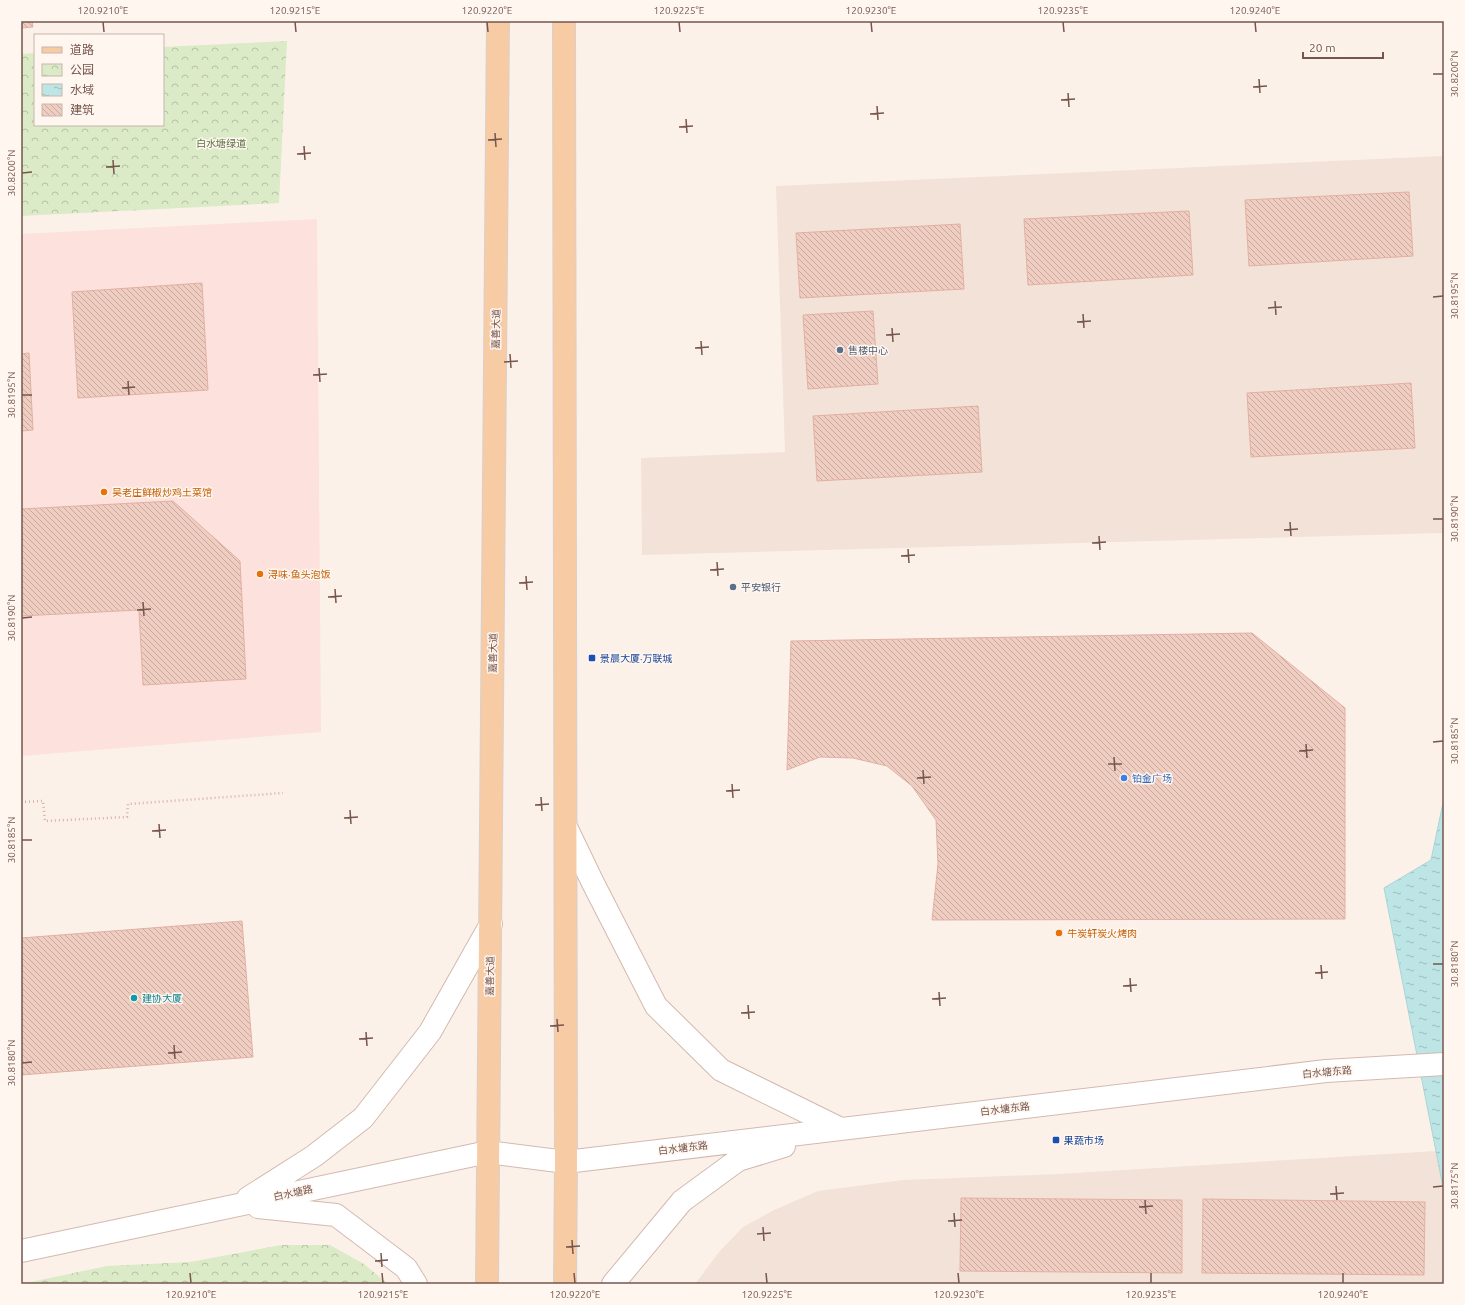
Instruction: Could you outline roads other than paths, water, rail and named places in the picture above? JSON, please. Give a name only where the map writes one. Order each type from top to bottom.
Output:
[{"type":"main road","name":"嘉善大道","points":[[487,1284],[498,21]]},
{"type":"main road","points":[[564,21],[566,827],[565,1284]]},
{"type":"street","points":[[566,827],[592,883],[656,1006],[721,1070],[840,1129]]},
{"type":"street","points":[[237,1205],[314,1156],[364,1118],[430,1032],[490,924]]},
{"type":"street","name":"白水塘东路","points":[[566,1162],[1326,1071],[1444,1064]]},
{"type":"street","points":[[613,1284],[682,1201],[738,1160],[840,1129]]},
{"type":"street","name":"白水塘路","points":[[21,1251],[488,1152],[566,1162]]},
{"type":"street","points":[[237,1205],[336,1215],[406,1268],[416,1284]]},
{"type":"water","points":[[1444,798],[1444,1192],[1384,888],[1431,860]]},
{"type":"place","name":"售楼中心","points":[[840,350]]},
{"type":"place","name":"吴老庄鲜椒炒鸡土菜馆","points":[[104,492]]},
{"type":"place","name":"浔味·鱼头泡饭","points":[[260,574]]},
{"type":"place","name":"平安银行","points":[[733,587]]},
{"type":"place","name":"景晨大厦·万联城","points":[[592,658]]},
{"type":"place","name":"铂金广场","points":[[1124,778]]},
{"type":"place","name":"牛炭轩炭火烤肉","points":[[1059,933]]},
{"type":"place","name":"建协大厦","points":[[134,998]]},
{"type":"place","name":"果蔬市场","points":[[1056,1140]]},
{"type":"park label","name":"白水塘绿道","points":[[221,143]]}]
